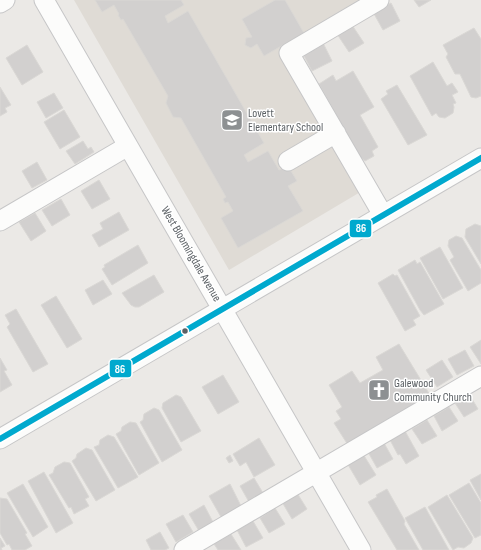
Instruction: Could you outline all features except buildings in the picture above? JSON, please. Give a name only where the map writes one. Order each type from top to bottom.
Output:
[{"type":"street","points":[[0,3],[5,0]]},
{"type":"street","name":"West Bloomingdale Avenue","points":[[44,0],[361,550]]},
{"type":"street","points":[[379,0],[289,53],[383,215]]},
{"type":"street","points":[[288,161],[336,134]]},
{"type":"street","points":[[0,221],[128,146]]},
{"type":"street","points":[[0,439],[481,158]]},
{"type":"street","points":[[184,550],[481,376]]},
{"type":"shaded area","name":"Lovett Elementary School","points":[[74,0],[361,0],[279,49],[362,191],[229,270]]},
{"type":"transit line","name":"86","points":[[0,439],[481,158]]},
{"type":"place","name":"Lovett Elementary School","points":[[232,120]]},
{"type":"place","name":"Galewood Community Church","points":[[379,390]]}]
